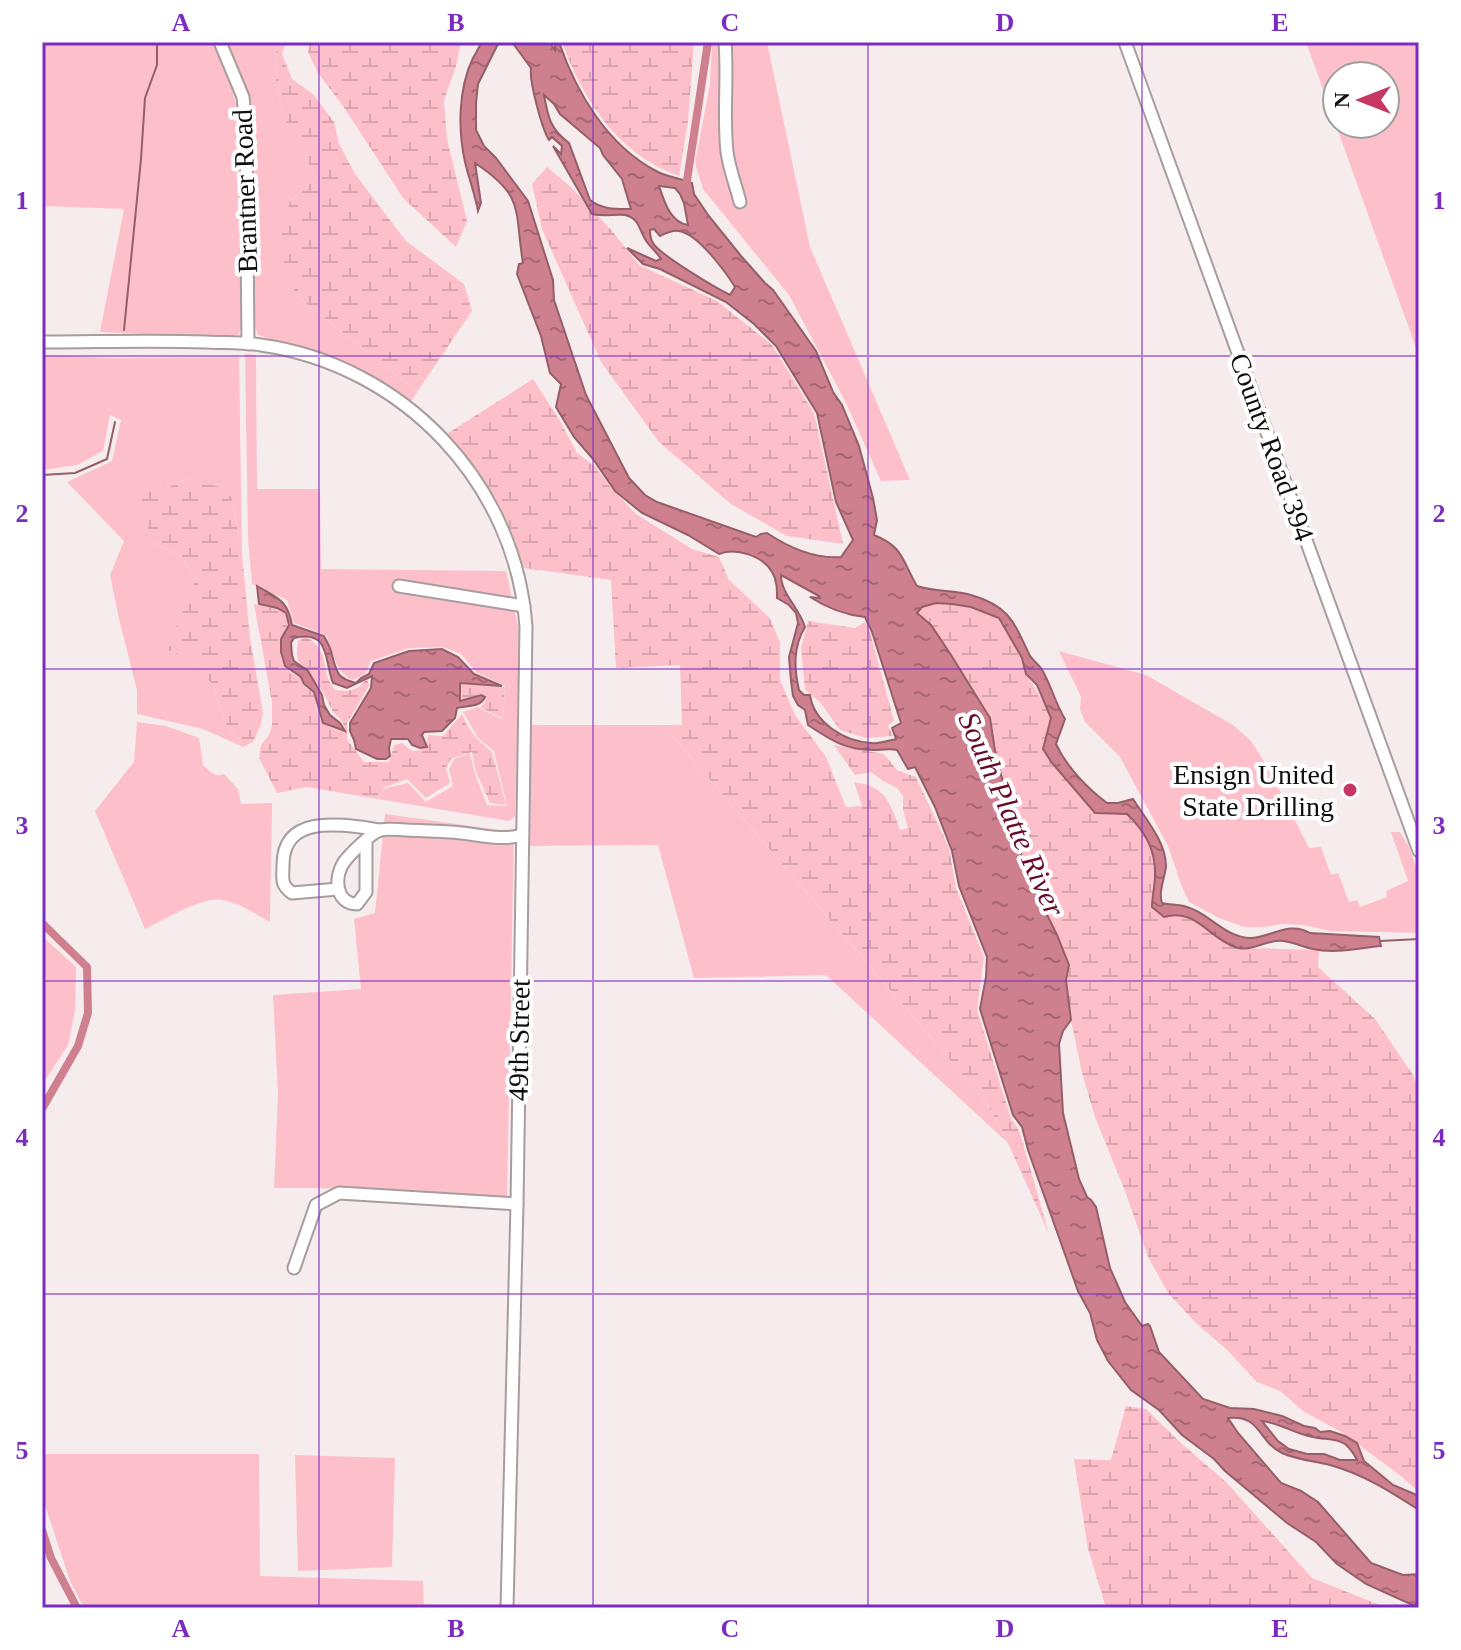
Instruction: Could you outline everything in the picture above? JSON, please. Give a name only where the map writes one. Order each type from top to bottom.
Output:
[{"type":"street","name":"Brantner Road","points":[[220,42],[243,97],[246,128],[248,344]]},
{"type":"street","points":[[725,42],[727,153],[740,202]]},
{"type":"street","name":"County Road 394","points":[[1125,42],[1419,851]]},
{"type":"street","name":"49th Street","points":[[42,342],[248,344],[312,356],[385,391],[433,428],[476,481],[510,547],[524,606],[526,640],[507,1608]]},
{"type":"street","points":[[399,586],[524,606]]},
{"type":"street","points":[[338,889],[292,893],[283,884],[283,858],[288,843],[299,830],[309,826],[347,825],[489,838],[522,835]]},
{"type":"street","points":[[366,841],[366,892],[357,904],[348,904],[338,889],[340,870],[345,861],[366,841],[380,830]]},
{"type":"street","points":[[294,1268],[316,1205],[339,1193],[517,1204]]},
{"type":"green space","points":[[42,42],[214,42],[230,83],[240,127],[242,325],[239,334],[228,338],[100,332],[124,209],[42,206]]},
{"type":"green space","points":[[226,42],[277,42],[275,77],[283,114],[316,178],[291,200],[296,295],[417,392],[410,403],[351,366],[258,335],[254,323],[254,169],[247,94]]},
{"type":"green space","points":[[277,42],[286,42],[282,54],[292,79],[313,94],[334,122],[339,144],[355,174],[406,241],[464,284],[472,311],[417,392],[296,295],[280,252],[283,223],[291,200],[316,178],[283,115],[275,77]]},
{"type":"green space","points":[[310,42],[461,42],[444,100],[447,139],[467,221],[456,247],[403,198],[318,73],[308,52]]},
{"type":"green space","points":[[562,42],[694,42],[688,121],[679,176],[657,167],[638,154],[606,123],[581,84]]},
{"type":"green space","points":[[712,42],[767,42],[810,247],[910,480],[881,481],[846,403],[789,295],[703,189],[695,163],[710,84]]},
{"type":"green space","points":[[1306,42],[1419,42],[1419,356],[1341,140],[1401,140],[1401,60],[1321,60],[1321,84]]},
{"type":"green space","points":[[547,167],[571,187],[639,265],[717,301],[772,345],[814,413],[843,544],[787,536],[731,504],[659,442],[601,362],[542,229],[532,184]]},
{"type":"green space","points":[[245,354],[256,355],[257,489],[320,489],[321,569],[506,571],[521,640],[515,816],[509,821],[378,799],[385,788],[408,783],[426,802],[453,786],[449,769],[454,759],[470,753],[487,805],[507,806],[494,751],[478,738],[463,712],[478,707],[503,720],[505,686],[476,672],[461,654],[443,647],[409,648],[371,661],[365,674],[353,680],[338,667],[326,635],[294,623],[287,600],[252,584],[248,539]]},
{"type":"green space","points":[[42,355],[239,357],[242,554],[232,498],[186,479],[167,488],[153,542],[181,556],[196,579],[189,658],[212,684],[226,724],[243,747],[203,729],[137,714],[137,690],[110,575],[124,541],[67,482],[112,461],[121,420],[110,415],[103,451],[77,465],[42,470]]},
{"type":"green space","points":[[533,379],[577,453],[595,466],[636,514],[692,549],[719,557],[729,580],[769,617],[780,642],[780,680],[795,715],[826,757],[846,807],[862,806],[854,782],[873,787],[885,797],[900,830],[908,828],[903,796],[897,788],[871,772],[855,775],[834,745],[884,754],[897,770],[916,777],[949,848],[956,888],[984,957],[977,1010],[1011,1118],[1019,1130],[1049,1234],[987,1103],[663,725],[682,725],[680,665],[616,668],[611,580],[524,568],[480,473],[445,435]]},
{"type":"green space","points":[[186,479],[221,487],[232,498],[263,713],[253,742],[243,747],[226,724],[212,684],[189,658],[167,650],[196,579],[181,556],[153,542],[136,493],[155,484],[167,488]]},
{"type":"green space","points":[[936,603],[971,607],[999,618],[1051,719],[1043,749],[1052,763],[1095,812],[1127,814],[1148,842],[1155,867],[1152,907],[1186,915],[1237,948],[1319,950],[1318,967],[1375,1019],[1413,1075],[1419,1091],[1419,1492],[1343,1433],[1303,1411],[1280,1391],[1257,1382],[1168,1293],[1148,1257],[1095,1117],[1071,1020],[1067,981],[1069,965],[1024,868],[996,757],[916,614],[922,607]]},
{"type":"green space","points":[[254,604],[285,613],[288,624],[281,640],[282,662],[314,693],[318,715],[325,724],[346,732],[323,692],[298,661],[298,641],[305,636],[319,648],[335,690],[353,690],[367,678],[369,686],[347,723],[347,739],[364,762],[389,762],[394,745],[402,743],[412,751],[420,750],[427,746],[428,735],[443,736],[462,714],[477,739],[492,752],[506,805],[490,803],[476,772],[472,752],[451,759],[446,768],[450,783],[426,798],[407,779],[385,787],[378,799],[307,787],[277,793],[259,758],[261,745],[272,726],[272,702]]},
{"type":"green space","points":[[808,621],[855,628],[867,621],[894,721],[888,726],[893,736],[865,738],[840,730],[820,702],[805,690],[801,648]]},
{"type":"green space","points":[[1059,651],[1146,675],[1233,725],[1251,741],[1270,771],[1309,848],[1321,847],[1331,875],[1338,873],[1349,902],[1357,900],[1360,907],[1387,897],[1386,891],[1408,881],[1391,832],[1400,832],[1419,875],[1419,933],[1331,931],[1282,924],[1244,927],[1189,902],[1168,846],[1120,757],[1085,722],[1080,709],[1081,697]]},
{"type":"green space","points":[[461,684],[505,687],[503,719],[480,707],[486,697],[480,694],[462,700]]},
{"type":"green space","points":[[137,722],[166,726],[199,738],[203,765],[210,772],[224,774],[238,789],[241,804],[272,803],[270,922],[235,904],[214,900],[194,905],[145,929],[95,811],[134,762]]},
{"type":"green space","points":[[530,725],[663,725],[987,1103],[1008,1143],[826,975],[694,978],[658,845],[529,846]]},
{"type":"green space","points":[[385,814],[514,832],[507,1197],[274,1188],[278,1094],[273,995],[361,989],[354,919],[375,913]]},
{"type":"green space","points":[[42,936],[76,967],[75,1010],[68,1045],[42,1085]]},
{"type":"green space","points":[[1126,1406],[1146,1409],[1227,1483],[1312,1578],[1387,1608],[1106,1608],[1088,1549],[1074,1459],[1111,1460]]},
{"type":"green space","points":[[259,1454],[260,1576],[423,1581],[424,1608],[84,1608],[70,1581],[42,1496],[42,1455]]},
{"type":"green space","points":[[295,1455],[395,1458],[392,1567],[298,1571]]},
{"type":"water","name":"South Platte River","points":[[482,42],[499,42],[478,84],[476,130],[484,146],[528,201],[553,280],[554,300],[586,395],[629,478],[645,495],[756,537],[767,533],[812,554],[841,557],[853,540],[836,502],[817,413],[776,346],[726,302],[660,269],[643,264],[627,248],[656,261],[661,259],[633,219],[625,215],[592,214],[553,146],[561,154],[562,146],[552,137],[549,140],[546,134],[534,94],[531,68],[512,42],[539,42],[544,45],[542,42],[549,42],[555,50],[555,42],[559,42],[574,80],[608,132],[638,160],[656,171],[692,183],[694,194],[708,215],[773,290],[816,351],[859,446],[877,520],[874,535],[897,550],[917,586],[984,599],[1009,617],[1030,656],[1041,668],[1065,719],[1056,744],[1065,760],[1085,784],[1107,803],[1133,799],[1159,839],[1166,866],[1162,903],[1195,910],[1231,933],[1249,938],[1294,928],[1310,933],[1379,937],[1381,946],[1347,950],[1322,950],[1283,941],[1241,948],[1225,942],[1185,916],[1164,917],[1152,907],[1154,858],[1139,827],[1127,814],[1095,813],[1043,749],[1051,718],[1037,685],[1026,674],[1022,658],[999,618],[971,607],[936,603],[922,607],[917,613],[931,625],[990,718],[996,757],[1024,868],[1069,965],[1066,980],[1071,1020],[1059,1044],[1063,1113],[1079,1179],[1087,1197],[1096,1207],[1110,1268],[1125,1302],[1142,1326],[1150,1326],[1159,1352],[1203,1399],[1230,1408],[1254,1409],[1282,1416],[1320,1432],[1330,1431],[1345,1436],[1357,1443],[1364,1461],[1393,1485],[1419,1496],[1419,1510],[1354,1473],[1282,1453],[1247,1420],[1228,1418],[1281,1483],[1318,1502],[1371,1563],[1403,1575],[1419,1574],[1419,1608],[1366,1584],[1337,1564],[1316,1542],[1287,1523],[1182,1435],[1159,1410],[1131,1390],[1108,1361],[1078,1291],[1022,1127],[1013,1115],[980,1009],[987,957],[959,886],[952,851],[915,767],[908,769],[897,750],[848,747],[808,725],[805,710],[793,696],[791,681],[789,657],[798,623],[796,613],[777,598],[775,578],[768,566],[756,557],[741,552],[719,554],[642,513],[615,491],[574,437],[556,407],[561,384],[550,373],[541,336],[517,274],[519,264],[523,263],[515,206],[503,186],[475,163],[481,203],[478,211],[465,162],[460,123],[462,96],[468,70]],"holes":[[[544,95],[560,114],[600,148],[622,179],[631,209],[605,207],[590,200],[569,143],[554,127]],[[659,186],[675,188],[680,194],[688,225],[677,220]],[[654,229],[660,236],[679,231],[694,239],[718,263],[735,287],[730,295],[666,255],[653,243],[650,230]],[[781,575],[819,596],[810,597],[823,604],[843,613],[865,617],[901,723],[892,728],[896,739],[871,743],[841,734],[817,714],[810,695],[804,695],[799,690],[796,658],[798,642],[805,627],[784,588]],[[1262,1421],[1306,1436],[1341,1442],[1357,1460],[1340,1460],[1324,1454],[1307,1454],[1289,1449]]]},
{"type":"water","points":[[257,586],[284,605],[292,625],[324,636],[338,674],[349,681],[356,683],[369,674],[374,663],[409,651],[442,649],[458,657],[474,674],[502,686],[460,683],[460,701],[481,695],[485,697],[483,701],[457,708],[455,718],[442,731],[424,732],[422,735],[427,747],[412,745],[408,739],[391,739],[390,756],[377,759],[356,749],[350,731],[350,723],[371,688],[372,676],[347,688],[333,683],[320,642],[306,636],[294,638],[291,643],[294,661],[308,671],[330,715],[345,731],[323,723],[314,692],[301,677],[285,666],[281,639],[289,625],[286,613],[259,604]]},
{"type":"waterway","points":[[124,330],[145,98],[157,65],[157,42]]},
{"type":"waterway","points":[[686,187],[708,42]]},
{"type":"waterway","points":[[42,475],[75,473],[107,459],[115,422]]},
{"type":"waterway","points":[[42,923],[87,967],[88,1013],[78,1046],[42,1109]]},
{"type":"waterway","points":[[1380,941],[1419,939]]},
{"type":"waterway","points":[[42,1530],[51,1558],[77,1608]]},
{"type":"place","name":"Ensign United State Drilling","points":[[1350,790]]}]
